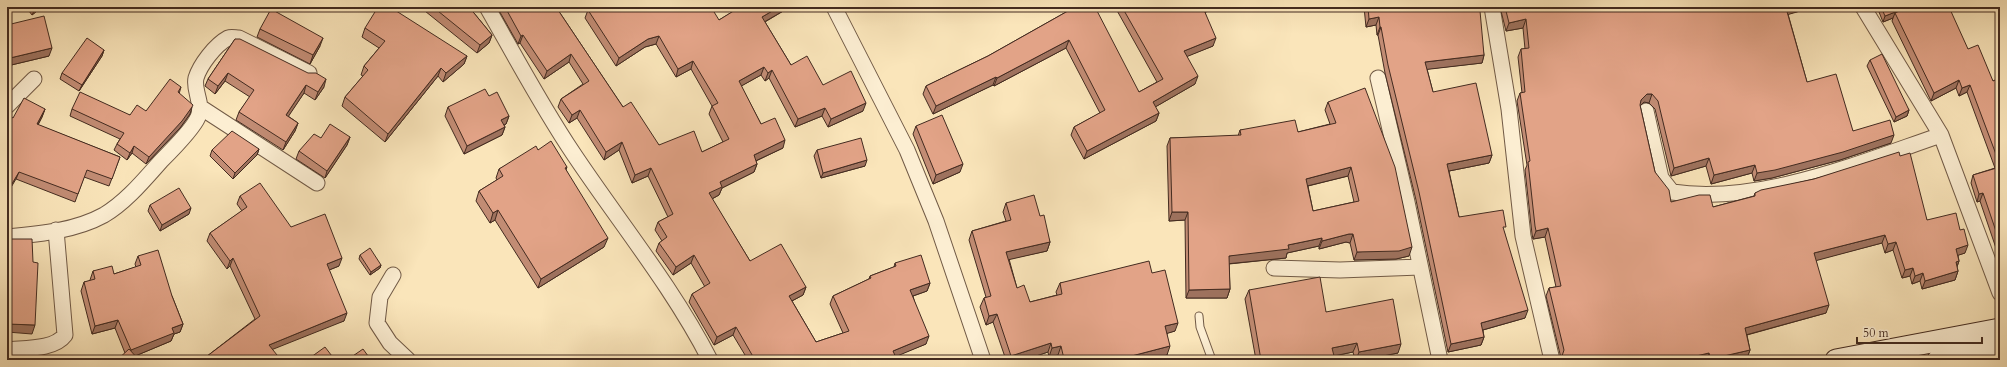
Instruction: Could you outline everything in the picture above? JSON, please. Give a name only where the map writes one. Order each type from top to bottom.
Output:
[{"type":"main road","points":[[1836,360],[2000,329]]},
{"type":"main road","points":[[1938,360],[2000,349]]},
{"type":"street","points":[[487,7],[572,152],[646,256],[710,360]]},
{"type":"street","points":[[834,7],[907,150],[936,221],[984,360]]},
{"type":"street","points":[[1492,7],[1509,109],[1523,236],[1552,360]]},
{"type":"street","points":[[1863,7],[1941,136],[2000,293]]},
{"type":"street","points":[[7,237],[56,230],[76,225],[104,215],[129,195],[170,152],[198,117],[200,107],[196,79],[204,63],[220,44],[229,37],[239,38],[309,73]]},
{"type":"street","points":[[1378,78],[1440,360]]},
{"type":"street","points":[[7,106],[34,79]]},
{"type":"street","points":[[200,107],[317,183]]},
{"type":"street","points":[[1646,111],[1661,178],[1672,192],[1703,195],[1770,187],[1814,178],[1941,136]]},
{"type":"street","points":[[7,350],[51,345],[61,341],[65,335],[56,230]]},
{"type":"street","points":[[1274,268],[1340,270],[1420,267]]},
{"type":"street","points":[[393,275],[380,297],[376,323],[390,343],[408,360]]},
{"type":"lane","points":[[1199,316],[1200,327],[1212,360]]},
{"type":"building","points":[[378,7],[390,7],[467,56],[446,73],[441,68],[388,134],[345,97],[368,70],[364,66],[385,41],[365,28]]},
{"type":"building","points":[[433,7],[469,7],[492,35],[480,45]]},
{"type":"building","points":[[505,7],[556,7],[623,107],[631,102],[659,145],[694,131],[702,152],[729,139],[712,106],[718,103],[693,61],[678,69],[659,36],[648,39],[619,58],[588,10],[592,7],[711,7],[719,20],[740,7],[779,7],[762,17],[791,65],[807,56],[823,85],[851,71],[866,103],[831,119],[825,108],[798,119],[772,70],[768,73],[764,67],[739,81],[761,124],[775,118],[785,140],[754,155],[757,164],[720,182],[722,187],[709,193],[750,261],[781,244],[806,287],[789,296],[816,342],[849,331],[833,296],[871,278],[870,276],[896,266],[895,263],[921,255],[930,283],[910,290],[929,336],[893,351],[897,360],[755,360],[736,327],[717,337],[692,294],[710,283],[694,255],[676,267],[659,243],[667,237],[658,222],[673,214],[651,168],[635,175],[622,142],[606,152],[580,110],[572,115],[561,99],[589,81],[571,54],[547,71],[523,35],[521,36]]},
{"type":"building","points":[[1075,7],[1095,7],[1139,92],[1163,79],[1122,7],[1206,7],[1204,10],[1216,38],[1184,51],[1198,76],[1153,102],[1159,113],[1087,151],[1074,127],[1105,110],[1069,40],[997,78],[996,77],[936,106],[926,86],[988,56]]},
{"type":"building","points":[[1368,7],[1476,7],[1477,11],[1480,11],[1484,55],[1425,62],[1433,92],[1476,83],[1492,155],[1447,164],[1459,217],[1503,210],[1506,227],[1503,227],[1528,310],[1481,323],[1484,337],[1451,344],[1419,192],[1388,65],[1379,17],[1369,19]]},
{"type":"building","points":[[1505,7],[1788,7],[1786,8],[1807,82],[1836,74],[1853,131],[1890,120],[1894,135],[1843,152],[1775,170],[1757,173],[1755,165],[1714,175],[1709,158],[1674,168],[1658,101],[1652,94],[1647,94],[1641,100],[1640,105],[1655,172],[1669,190],[1671,202],[1699,195],[1710,195],[1713,207],[1755,196],[1755,193],[1761,190],[1814,179],[1899,152],[1900,156],[1910,153],[1927,220],[1956,213],[1960,230],[1964,229],[1968,245],[1956,249],[1959,261],[1956,262],[1958,271],[1925,281],[1923,273],[1915,276],[1913,268],[1905,270],[1896,242],[1888,244],[1885,235],[1814,253],[1829,305],[1745,328],[1750,350],[1711,359],[1709,353],[1679,360],[1575,360],[1575,356],[1561,359],[1564,350],[1549,288],[1561,286],[1548,228],[1536,231],[1528,162],[1530,161],[1520,93],[1525,92],[1521,49],[1529,48],[1526,19],[1509,23]]},
{"type":"building","points":[[1881,7],[1897,7],[1898,11],[1885,16]]},
{"type":"building","points":[[1908,7],[1949,7],[1968,49],[1978,45],[1993,81],[2000,78],[2000,165],[1970,85],[1962,88],[1959,80],[1934,93],[1895,13]]},
{"type":"building","points":[[271,9],[323,38],[313,55],[260,29]]},
{"type":"building","points":[[44,16],[52,48],[10,58],[7,44],[7,25]]},
{"type":"building","points":[[87,38],[104,50],[82,85],[62,73]]},
{"type":"building","points":[[235,39],[240,39],[308,73],[316,73],[326,79],[318,92],[306,85],[286,115],[298,123],[286,142],[239,112],[254,90],[228,73],[218,86],[208,79]]},
{"type":"building","points":[[1882,54],[1909,110],[1896,117],[1870,60]]},
{"type":"building","points":[[170,79],[181,87],[178,92],[193,105],[182,121],[149,157],[134,146],[130,153],[117,144],[124,133],[72,109],[80,92],[130,115],[137,105],[146,111]]},
{"type":"building","points":[[1365,88],[1395,167],[1412,247],[1399,251],[1357,252],[1353,234],[1322,241],[1322,238],[1288,245],[1289,249],[1229,256],[1230,289],[1189,290],[1188,212],[1172,212],[1170,138],[1241,135],[1240,130],[1295,120],[1298,132],[1336,123],[1328,102]],"holes":[[[1351,167],[1359,201],[1313,211],[1306,179]]]},
{"type":"building","points":[[485,89],[489,96],[497,92],[509,116],[501,120],[505,127],[467,146],[448,107]]},
{"type":"building","points":[[24,98],[45,109],[37,124],[120,157],[112,179],[87,170],[78,194],[19,172],[7,192],[7,114],[13,118]]},
{"type":"building","points":[[942,115],[963,164],[936,175],[916,126]]},
{"type":"building","points":[[330,124],[350,137],[327,171],[299,151],[314,134],[321,138]]},
{"type":"building","points":[[232,131],[259,149],[235,173],[212,150]]},
{"type":"building","points":[[861,138],[867,160],[823,173],[817,150]]},
{"type":"building","points":[[551,141],[567,167],[565,168],[608,238],[541,279],[498,210],[493,213],[479,191],[503,176],[499,169],[536,146],[538,150]]},
{"type":"building","points":[[2000,167],[2000,243],[1983,193],[1979,194],[1973,175]]},
{"type":"building","points":[[260,183],[291,227],[325,214],[342,258],[327,264],[347,313],[269,345],[281,360],[202,360],[260,316],[233,258],[230,261],[210,233],[247,207],[240,196]]},
{"type":"building","points":[[179,188],[191,208],[162,225],[150,205]]},
{"type":"building","points":[[1034,195],[1040,216],[1044,215],[1050,242],[1006,252],[1017,288],[1024,285],[1030,302],[1062,294],[1060,283],[1149,261],[1152,273],[1165,270],[1178,323],[1165,326],[1170,346],[1120,360],[1078,360],[1077,356],[1064,359],[1061,346],[1052,348],[1051,343],[1011,356],[997,314],[989,316],[984,298],[991,296],[972,231],[1011,220],[1006,203]]},
{"type":"building","points":[[7,239],[32,239],[33,262],[38,263],[35,325],[7,324]]},
{"type":"building","points":[[370,248],[381,265],[371,272],[360,255]]},
{"type":"building","points":[[158,250],[172,296],[183,324],[172,328],[174,333],[131,350],[118,320],[95,326],[84,282],[95,279],[93,271],[112,266],[114,274],[141,265],[138,256]]},
{"type":"building","points":[[1320,277],[1326,312],[1393,299],[1401,344],[1359,352],[1357,343],[1332,348],[1335,360],[1261,360],[1249,290]]},
{"type":"building","points":[[325,347],[335,360],[307,360]]},
{"type":"building","points":[[129,349],[139,360],[117,360]]},
{"type":"building","points":[[363,349],[371,360],[347,360]]}]
